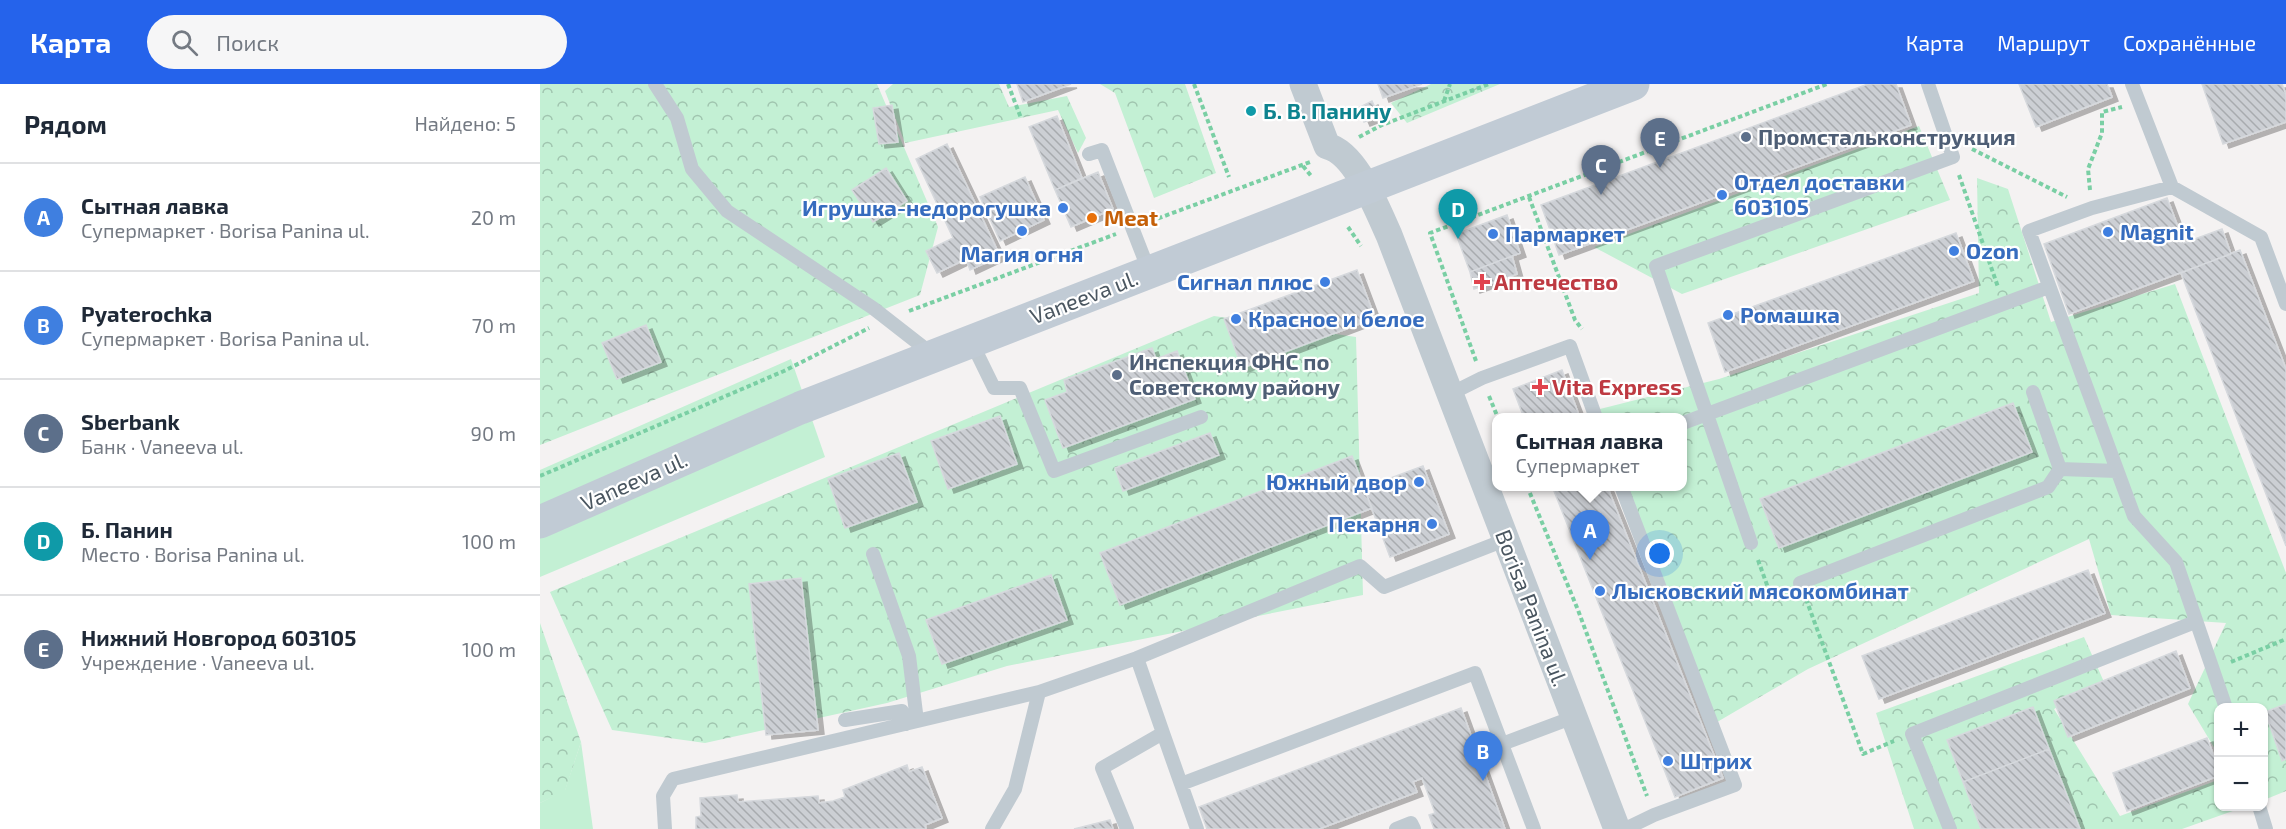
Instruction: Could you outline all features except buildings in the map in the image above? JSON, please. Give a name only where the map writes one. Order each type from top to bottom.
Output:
[{"type":"main road","name":"Vaneeva ul.","points":[[540,522],[800,408],[1633,84]]},
{"type":"street","name":"Borisa Panina ul.","points":[[1303,84],[1327,146],[1337,148],[1366,186],[1389,235],[1452,393],[1505,540],[1617,829]]},
{"type":"lane","points":[[655,84],[677,118],[692,169],[727,211],[873,308],[885,320],[934,356]]},
{"type":"lane","points":[[1752,543],[1656,266],[1953,157],[1928,84]]},
{"type":"lane","points":[[2132,84],[2172,187],[2261,237],[2279,266],[2286,304]]},
{"type":"lane","points":[[1089,154],[1102,150],[1149,271]]},
{"type":"lane","points":[[2172,187],[2092,208],[2029,231],[2133,516],[2176,562],[2224,703]]},
{"type":"lane","points":[[1687,422],[2049,287]]},
{"type":"lane","points":[[971,341],[994,388],[1020,388],[1054,471],[1201,417]]},
{"type":"lane","points":[[1452,393],[1482,378],[1570,346],[1595,413]]},
{"type":"lane","points":[[2033,392],[2060,469]]},
{"type":"lane","points":[[2060,469],[2117,471]]},
{"type":"lane","points":[[1800,583],[2048,487],[2060,469]]},
{"type":"lane","points":[[1623,491],[1735,785],[1654,815],[1625,829]]},
{"type":"lane","points":[[665,829],[663,795],[673,779],[1039,693],[1137,658],[1360,566],[1384,587],[1505,540]]},
{"type":"lane","points":[[873,554],[909,656],[911,722]]},
{"type":"lane","points":[[1950,829],[1912,734],[2195,622]]},
{"type":"lane","points":[[1137,658],[1197,829]]},
{"type":"lane","points":[[1181,784],[1475,673],[1534,829]]},
{"type":"lane","points":[[992,829],[1015,789],[1039,693]]},
{"type":"lane","points":[[845,720],[902,711],[911,722]]},
{"type":"lane","points":[[1502,744],[1574,717]]},
{"type":"lane","points":[[1127,829],[1102,768],[1163,733]]},
{"type":"lane","points":[[2260,811],[2266,829]]},
{"type":"lane","points":[[1396,829],[1412,823],[1414,829]]},
{"type":"path","points":[[1008,84],[1022,118]]},
{"type":"path","points":[[1194,84],[1229,177]]},
{"type":"path","points":[[1443,101],[1450,84]]},
{"type":"path","points":[[540,476],[784,371],[832,349],[885,320],[1303,166],[1382,125],[1489,84]]},
{"type":"path","points":[[1496,413],[1430,233],[1827,84]]},
{"type":"path","points":[[1945,134],[2045,188],[2092,208],[2088,169],[2102,133],[2102,112],[2139,103]]},
{"type":"path","points":[[1953,157],[2004,304]]},
{"type":"path","points":[[1528,197],[1575,320],[1588,337]]},
{"type":"path","points":[[1529,491],[1578,610],[1654,815]]},
{"type":"path","points":[[1752,543],[1771,596],[1800,583],[1863,754],[1912,734]]},
{"type":"path","points":[[2213,669],[2286,639]]},
{"type":"green space","points":[[540,84],[877,84],[938,227],[920,295],[540,445]]},
{"type":"green space","points":[[893,84],[999,84],[1009,107],[1067,96],[1086,138],[1078,153],[1058,110],[905,143],[885,91]]},
{"type":"green space","points":[[1100,84],[1185,84],[1216,173],[1154,198],[1115,93]]},
{"type":"green space","points":[[1431,84],[1500,84],[1407,123],[1391,103]]},
{"type":"green space","points":[[1919,126],[1950,200],[1682,294],[1594,247]]},
{"type":"green space","points":[[1977,178],[2008,189],[2051,322],[2175,284],[2286,573],[2286,791],[2268,798],[2268,703],[2214,703],[2214,747],[2188,704],[2226,623],[2111,615],[2089,539],[1808,669],[1712,725],[1623,491],[1687,491],[1687,413],[1593,413],[1592,411],[1719,379],[1979,293]]},
{"type":"green space","points":[[1214,316],[1356,337],[1363,595],[1007,666],[887,703],[705,743],[612,730],[550,592]]},
{"type":"green space","points":[[791,359],[825,457],[540,577],[540,470]]},
{"type":"green space","points":[[540,623],[581,742],[565,791],[540,803]]},
{"type":"green space","points":[[2084,637],[2104,682],[2054,709],[2120,816],[2214,781],[2214,811],[2233,811],[2182,829],[1914,829],[1876,713]]},
{"type":"green space","points":[[581,742],[593,829],[540,829],[540,803],[565,790]]},
{"type":"place","name":"Б. В. Панину","points":[[1251,111]]},
{"type":"place","name":"Промстальконструкция","points":[[1746,137]]},
{"type":"place","name":"Нижний Новгород 603105","points":[[1660,168]]},
{"type":"place","name":"Sberbank","points":[[1601,195]]},
{"type":"place","name":"Отдел доставки 603105","points":[[1722,195]]},
{"type":"place","name":"Игрушка-недорогушка","points":[[1063,208]]},
{"type":"place","name":"Meat","points":[[1092,218]]},
{"type":"place","name":"Магия огня","points":[[1022,231]]},
{"type":"place","name":"Magnit","points":[[2108,232]]},
{"type":"place","name":"Пармаркет","points":[[1493,234]]},
{"type":"place","name":"Б. Панин","points":[[1458,239]]},
{"type":"place","name":"Ozon","points":[[1954,251]]},
{"type":"place","name":"Сигнал плюс","points":[[1325,282]]},
{"type":"place","name":"Аптечество","points":[[1482,282]]},
{"type":"place","name":"Ромашка","points":[[1728,315]]},
{"type":"place","name":"Красное и белое","points":[[1236,319]]},
{"type":"place","name":"Инспекция ФНС по Советскому району","points":[[1117,375]]},
{"type":"place","name":"Vita Express","points":[[1540,387]]},
{"type":"place","name":"Южный двор","points":[[1419,482]]},
{"type":"place","name":"Пекарня","points":[[1432,524]]},
{"type":"place","name":"Сытная лавка","points":[[1590,560]]},
{"type":"place","name":"Лысковский мясокомбинат","points":[[1600,591]]},
{"type":"place","name":"Штрих","points":[[1668,761]]},
{"type":"place","name":"Pyaterochka","points":[[1483,781]]}]
